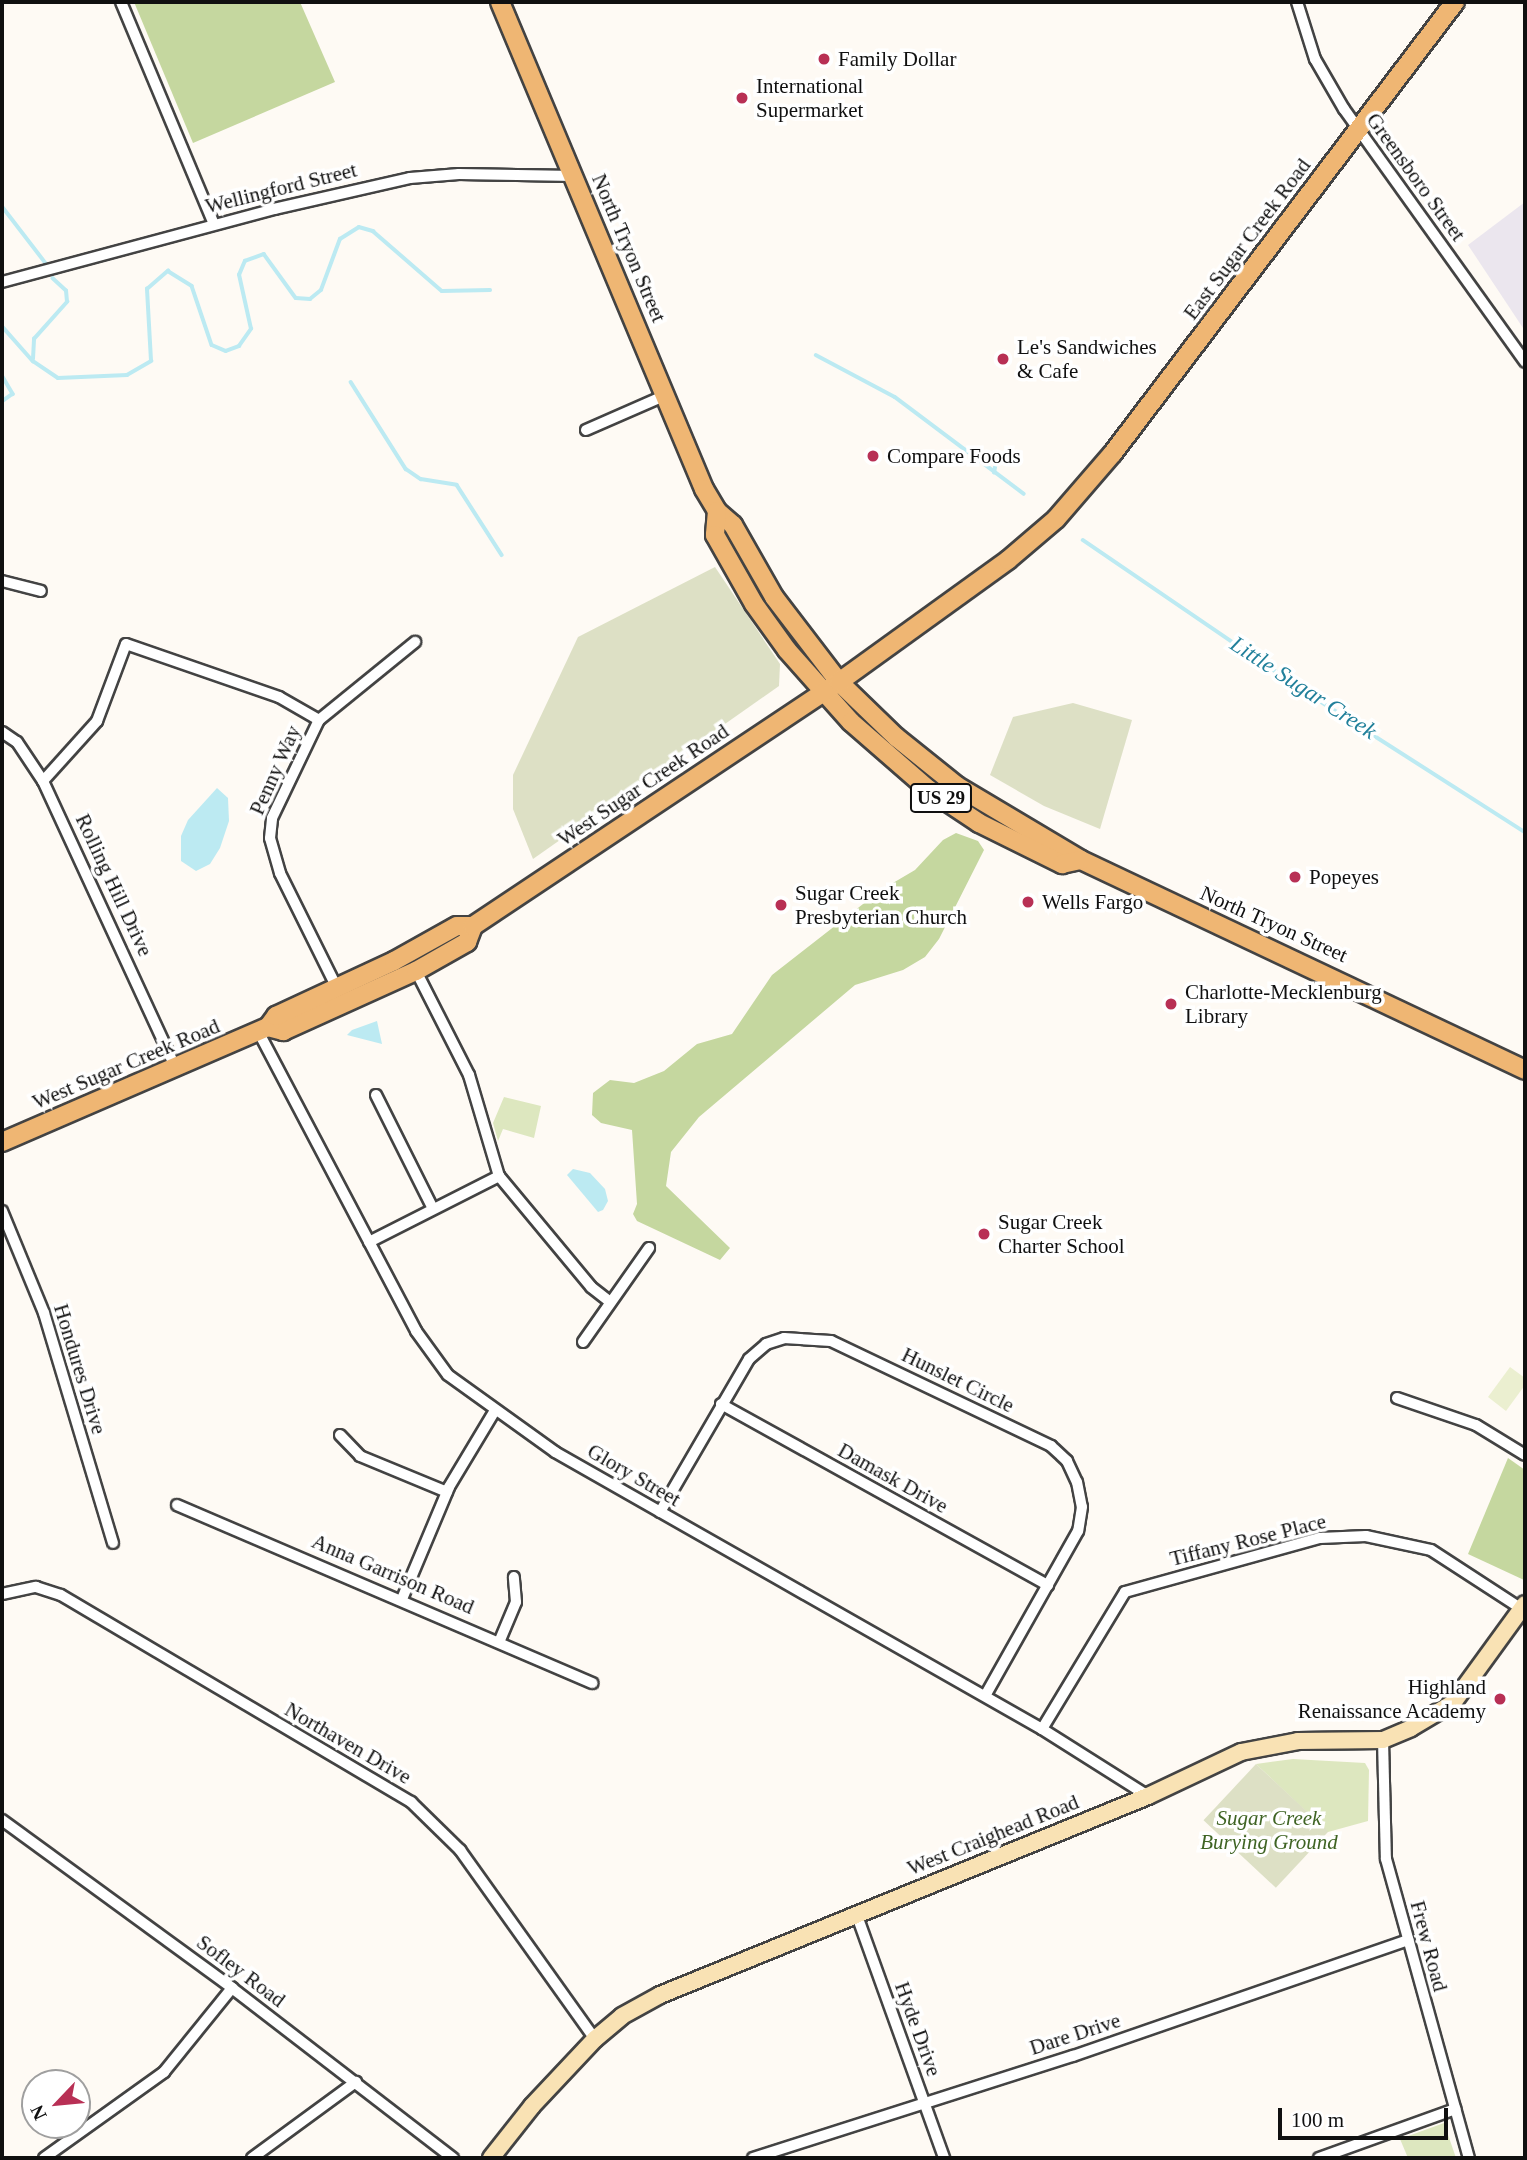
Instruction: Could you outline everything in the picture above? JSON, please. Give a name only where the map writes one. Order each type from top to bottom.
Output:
[{"type":"main road","name":"North Tryon Street","points":[[500,2],[716,511],[733,525],[774,597],[832,687],[882,751],[954,806],[1062,864],[1081,860],[1525,1068]]},
{"type":"main road","name":"East Sugar Creek Road","points":[[832,687],[1008,560],[1064,510],[1118,446],[1455,2]]},
{"type":"main road","name":"West Sugar Creek Road","points":[[2,1142],[263,1029],[276,1016],[457,926],[473,926],[832,687]]},
{"type":"main road","name":"West Sugar Creek Road","points":[[263,1029],[282,1031],[416,971],[467,942],[473,926]]},
{"type":"street","points":[[121,2],[214,224]]},
{"type":"street","name":"Greensboro Street","points":[[1297,2],[1315,59],[1359,130],[1525,362]]},
{"type":"street","name":"Wellingford Street","points":[[2,282],[214,224],[410,178],[459,174],[575,176]]},
{"type":"street","points":[[586,430],[666,395]]},
{"type":"street","points":[[2,581],[41,591]]},
{"type":"street","name":"Penny Way","points":[[337,988],[280,873],[270,838],[283,789],[319,720],[415,642]]},
{"type":"street","points":[[43,781],[97,721],[126,644],[279,697],[319,720]]},
{"type":"street","name":"Rolling Hill Drive","points":[[2,732],[18,742],[43,781],[176,1067]]},
{"type":"street","points":[[416,971],[469,1075],[499,1176],[591,1287],[610,1302]]},
{"type":"street","name":"Glory Street","points":[[263,1029],[369,1242],[433,1358],[494,1412],[660,1512],[1042,1729],[1148,1796]]},
{"type":"street","points":[[376,1095],[433,1209]]},
{"type":"street","points":[[369,1242],[499,1176]]},
{"type":"street","name":"Hondures Drive","points":[[2,1210],[44,1313],[113,1543]]},
{"type":"street","points":[[583,1342],[649,1248]]},
{"type":"street","name":"Hunslet Circle","points":[[660,1512],[749,1359],[766,1344],[805,1337],[831,1341],[1051,1446],[1067,1461],[1082,1507],[1078,1531],[985,1696]]},
{"type":"street","points":[[1396,1398],[1476,1426],[1525,1455]]},
{"type":"street","name":"Damask Drive","points":[[721,1404],[1048,1585]]},
{"type":"street","points":[[402,1599],[447,1492],[494,1412]]},
{"type":"street","points":[[340,1435],[360,1456],[447,1492]]},
{"type":"street","name":"Anna Garrison Road","points":[[177,1504],[500,1640],[593,1683]]},
{"type":"street","name":"Tiffany Rose Place","points":[[1042,1729],[1125,1592],[1320,1538],[1366,1536],[1431,1550],[1524,1607]]},
{"type":"street","points":[[500,1640],[516,1602],[514,1577]]},
{"type":"street","name":"Northaven Drive","points":[[2,1594],[36,1587],[61,1595],[411,1802],[460,1850],[596,2039]]},
{"type":"street","name":"West Craighead Road","points":[[491,2158],[532,2106],[596,2039],[622,2016],[690,1980],[1148,1796],[1264,1745],[1383,1740],[1453,1703],[1524,1607]]},
{"type":"street","name":"Frew Road","points":[[1383,1740],[1386,1859],[1469,2158]]},
{"type":"street","name":"Sofley Road","points":[[2,1820],[232,1988],[453,2158]]},
{"type":"street","name":"Hyde Drive","points":[[856,1913],[944,2158]]},
{"type":"street","name":"Dare Drive","points":[[753,2158],[1408,1940]]},
{"type":"street","points":[[44,2158],[164,2072],[232,1988]]},
{"type":"street","points":[[252,2158],[356,2082]]},
{"type":"street","points":[[1319,2158],[1455,2109]]},
{"type":"shaded area","points":[[1525,202],[1525,331],[1468,245]]},
{"type":"green space","points":[[134,2],[300,2],[335,82],[193,143]]},
{"type":"green space","points":[[715,567],[780,664],[779,686],[533,859],[513,809],[513,775],[578,637]]},
{"type":"green space","points":[[1073,703],[1132,720],[1100,829],[1044,806],[990,775],[1013,717]]},
{"type":"green space","points":[[956,833],[978,841],[984,850],[939,939],[925,957],[903,970],[855,985],[699,1117],[671,1152],[666,1186],[730,1248],[720,1260],[637,1221],[633,1214],[637,1204],[632,1130],[601,1123],[592,1115],[593,1093],[610,1080],[634,1083],[664,1071],[697,1044],[732,1034],[772,975],[881,890],[915,870],[943,840]]},
{"type":"green space","points":[[504,1097],[541,1106],[534,1138],[503,1129],[498,1141],[493,1123]]},
{"type":"green space","points":[[1510,1367],[1525,1378],[1525,1385],[1506,1411],[1488,1397]]},
{"type":"green space","points":[[1508,1458],[1525,1470],[1524,1580],[1468,1554]]},
{"type":"green space","points":[[1293,1759],[1365,1763],[1369,1770],[1368,1821],[1328,1832],[1256,1764]]},
{"type":"green space","name":"Sugar Creek Burying Ground","points":[[1256,1764],[1328,1832],[1276,1888],[1203,1820]]},
{"type":"green space","points":[[1444,2123],[1456,2158],[1408,2158],[1400,2139]]},
{"type":"water","points":[[217,788],[228,798],[229,821],[220,848],[210,864],[196,871],[181,861],[181,836],[188,820]]},
{"type":"water","points":[[377,1021],[382,1044],[347,1035],[352,1030]]},
{"type":"water","points":[[573,1169],[590,1173],[605,1189],[608,1201],[603,1210],[598,1212],[567,1175]]},
{"type":"waterway","name":"Little Sugar Creek","points":[[2,206],[45,262]]},
{"type":"waterway","name":"Little Sugar Creek","points":[[2,326],[33,361],[58,378],[127,375],[151,361],[147,289],[168,271],[192,286],[212,345],[226,351],[239,346],[251,329],[239,275],[245,261],[264,254],[296,298],[310,299],[321,290],[340,239],[359,227],[373,231],[442,291],[490,290]]},
{"type":"waterway","name":"Little Sugar Creek","points":[[33,359],[34,339],[67,302],[66,291],[53,279]]},
{"type":"waterway","name":"Little Sugar Creek","points":[[816,355],[895,397],[1024,494]]},
{"type":"waterway","points":[[2,375],[13,394],[2,402]]},
{"type":"waterway","points":[[351,382],[406,469],[421,479],[457,485],[502,555]]},
{"type":"waterway","points":[[994,473],[996,462]]},
{"type":"waterway","name":"Little Sugar Creek","points":[[1083,540],[1309,694],[1525,832]]},
{"type":"place","name":"Family Dollar","points":[[824,59]]},
{"type":"place","name":"International Supermarket","points":[[742,98]]},
{"type":"place","name":"Le's Sandwiches & Cafe","points":[[1003,359]]},
{"type":"place","name":"Compare Foods","points":[[873,456]]},
{"type":"place","name":"Popeyes","points":[[1295,877]]},
{"type":"place","name":"Wells Fargo","points":[[1028,902]]},
{"type":"place","name":"Sugar Creek Presbyterian Church","points":[[781,905]]},
{"type":"place","name":"Charlotte-Mecklenburg Library","points":[[1171,1004]]},
{"type":"place","name":"Sugar Creek Charter School","points":[[984,1234]]},
{"type":"place","name":"Highland Renaissance Academy","points":[[1500,1699]]}]
